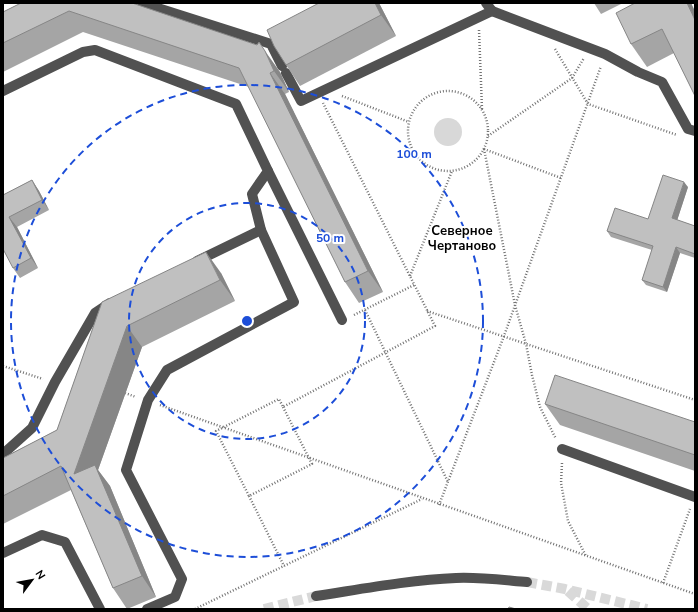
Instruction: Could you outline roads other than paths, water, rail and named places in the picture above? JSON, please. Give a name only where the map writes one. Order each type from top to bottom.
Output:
[{"type":"street","points":[[142,3],[271,44],[302,101],[479,18],[489,7],[545,31],[605,54],[638,72],[662,82],[688,129],[695,131]]},
{"type":"street","points":[[3,92],[83,52],[95,50],[236,104],[342,320]]},
{"type":"street","points":[[147,609],[175,596],[182,579],[126,470],[148,400],[167,370],[294,302],[261,230],[252,194],[268,171]]},
{"type":"street","points":[[190,264],[261,230]]},
{"type":"street","points":[[3,454],[32,428],[55,382],[95,313],[119,299]]},
{"type":"street","points":[[562,450],[695,497]]},
{"type":"street","points":[[3,553],[42,535],[65,542],[100,609]]},
{"type":"street","points":[[316,596],[398,584],[458,578],[527,582]]},
{"type":"tunnel","points":[[527,582],[565,589],[647,609]]},
{"type":"tunnel","points":[[568,591],[588,609]]},
{"type":"tunnel","points":[[264,609],[316,596]]},
{"type":"district","name":"Северное Чертаново","points":[[462,238]]}]
